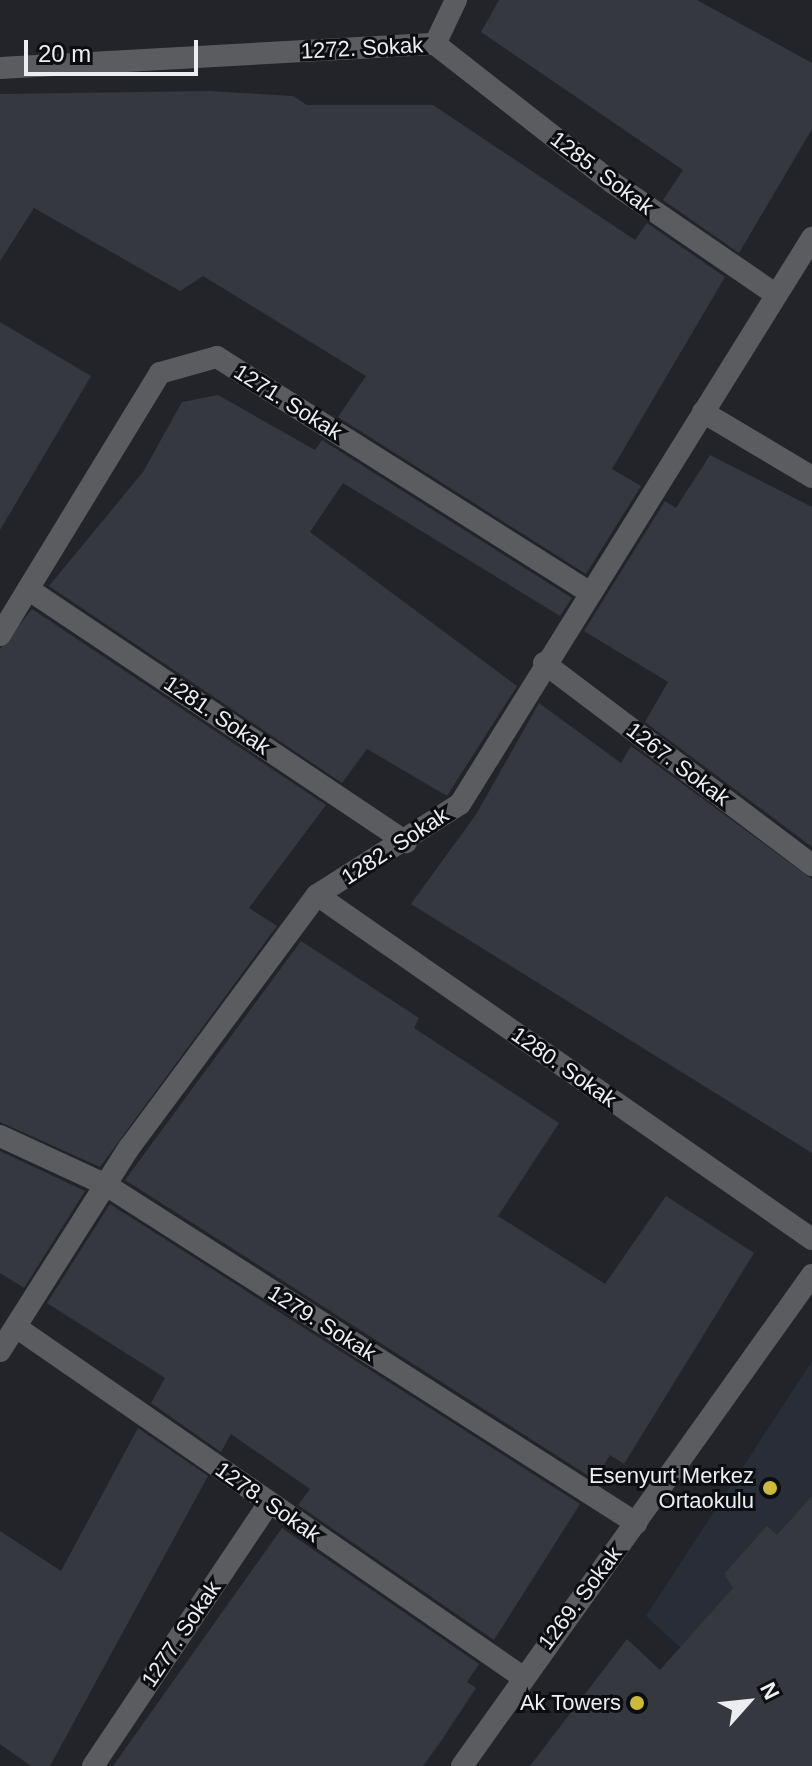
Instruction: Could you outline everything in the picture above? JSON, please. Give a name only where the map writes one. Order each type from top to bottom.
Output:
[{"type":"street","name":"1272. Sokak","points":[[0,68],[435,44],[456,0]]},
{"type":"street","name":"1285. Sokak","points":[[435,44],[613,183],[775,294]]},
{"type":"street","name":"1282. Sokak","points":[[0,1351],[106,1185],[317,895],[406,842],[460,804],[587,591],[812,238]]},
{"type":"street","name":"1271. Sokak","points":[[0,635],[160,373],[217,357],[587,591]]},
{"type":"street","points":[[703,412],[812,477]]},
{"type":"street","name":"1281. Sokak","points":[[28,589],[406,842]]},
{"type":"street","name":"1267. Sokak","points":[[544,663],[812,865]]},
{"type":"street","name":"1280. Sokak","points":[[317,895],[812,1239]]},
{"type":"street","name":"1279. Sokak","points":[[0,1136],[106,1185],[636,1523]]},
{"type":"street","name":"1269. Sokak","points":[[462,1766],[521,1676],[636,1523],[812,1275]]},
{"type":"street","name":"1278. Sokak","points":[[16,1327],[521,1676]]},
{"type":"street","name":"1277. Sokak","points":[[93,1766],[269,1503]]},
{"type":"shaded area","name":"Esenyurt Merkez Ortaokulu","points":[[812,1361],[812,1766],[809,1766],[646,1616]]},
{"type":"building","points":[[499,0],[697,0],[812,63],[812,129],[739,253],[663,200],[683,170],[481,32]]},
{"type":"building","points":[[209,91],[293,96],[307,105],[433,105],[635,240],[647,223],[725,277],[612,469],[641,486],[586,574],[338,417],[366,376],[203,276],[180,291],[34,208],[0,261],[0,94]]},
{"type":"building","points":[[0,322],[91,376],[0,530]]},
{"type":"building","points":[[218,395],[315,450],[322,440],[572,598],[560,616],[343,483],[310,532],[517,686],[447,796],[367,749],[342,783],[49,586],[143,472],[182,402]]},
{"type":"building","points":[[710,455],[812,507],[812,847],[645,722],[668,682],[584,631],[665,501],[676,508]]},
{"type":"building","points":[[32,609],[326,805],[249,908],[277,926],[100,1167],[0,1122],[0,649]]},
{"type":"building","points":[[539,703],[621,763],[631,746],[812,879],[812,1153],[411,904],[477,813]]},
{"type":"building","points":[[301,941],[419,1018],[414,1028],[559,1123],[498,1216],[605,1284],[666,1196],[754,1253],[624,1464],[610,1455],[595,1480],[125,1180]]},
{"type":"building","points":[[0,1151],[85,1191],[24,1288],[0,1273]]},
{"type":"building","points":[[110,1204],[580,1504],[494,1640],[298,1505],[310,1489],[231,1434],[221,1452],[151,1403],[165,1378],[47,1303]]},
{"type":"building","points":[[138,1428],[208,1476],[50,1766],[31,1766],[0,1744],[0,1531],[61,1571]]},
{"type":"building","points":[[812,1496],[812,1766],[530,1766],[627,1639],[660,1670],[733,1588],[724,1574],[767,1526],[777,1535]]},
{"type":"building","points":[[282,1528],[479,1664],[467,1682],[476,1688],[439,1744],[423,1766],[113,1766]]},
{"type":"place","name":"Esenyurt Merkez Ortaokulu","points":[[770,1488]]},
{"type":"place","name":"Ak Towers","points":[[637,1703]]}]
